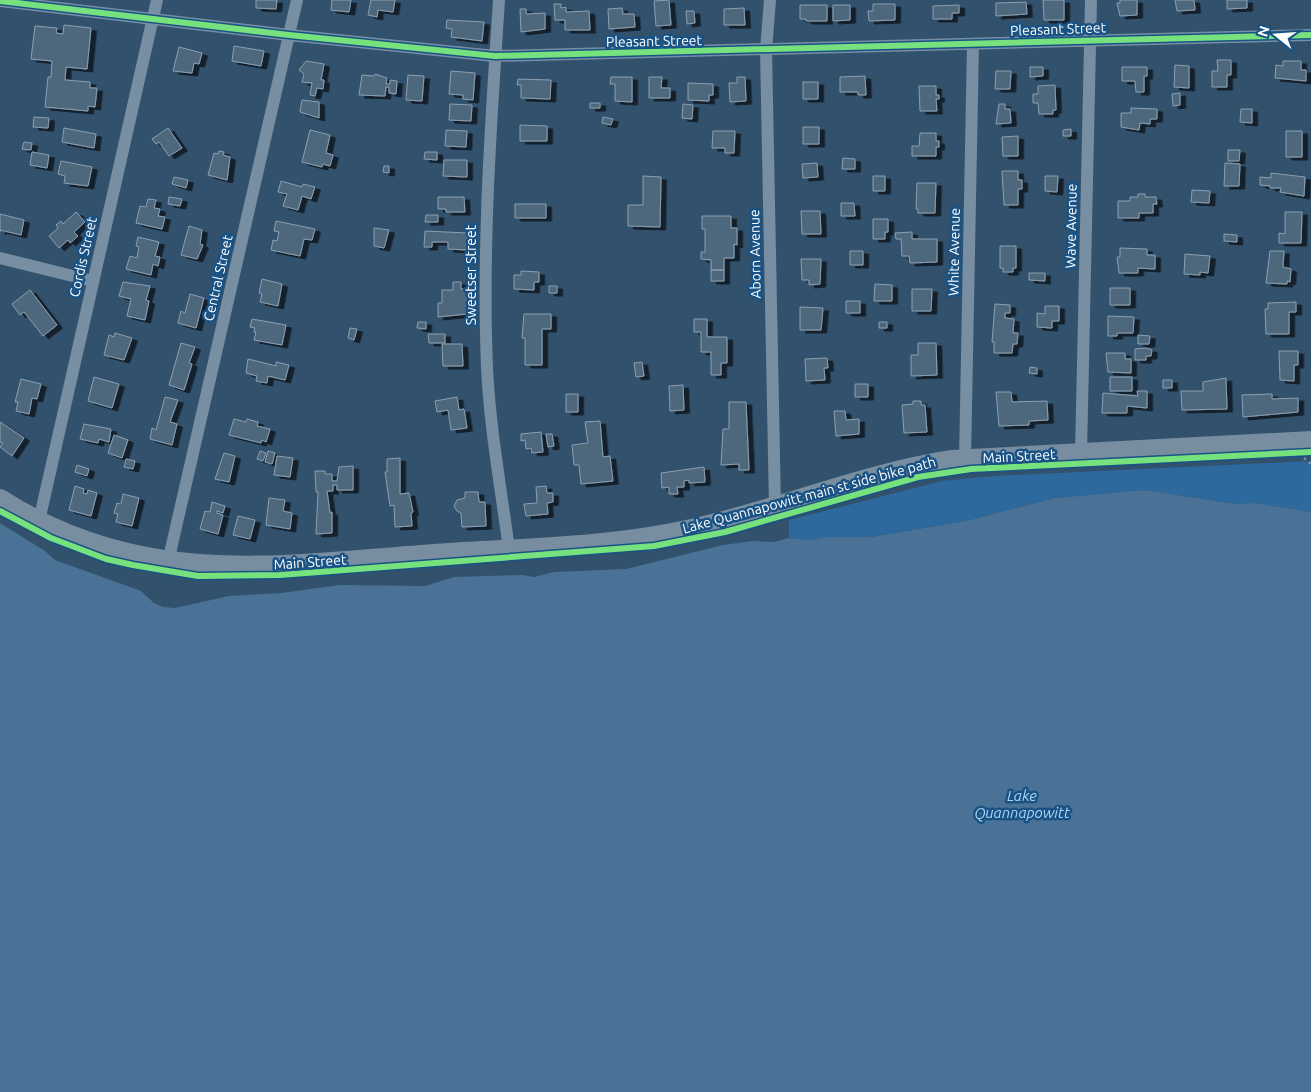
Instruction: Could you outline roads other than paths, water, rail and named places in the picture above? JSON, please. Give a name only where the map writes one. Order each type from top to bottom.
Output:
[{"type":"main road","name":"Main Street","points":[[0,499],[39,522],[96,545],[168,562],[236,567],[509,549],[650,537],[720,523],[898,471],[965,460],[1081,453],[1304,447]]},
{"type":"street","name":"Pleasant Street","points":[[0,0],[288,35],[495,56],[1311,35]]},
{"type":"street","name":"Cordis Street","points":[[39,522],[156,0]]},
{"type":"street","name":"Central Street","points":[[168,562],[297,0]]},
{"type":"street","name":"Sweetser Street","points":[[499,0],[486,204],[487,367],[490,407],[509,549]]},
{"type":"street","name":"Aborn Avenue","points":[[770,0],[766,50],[776,507]]},
{"type":"street","name":"Wave Avenue","points":[[1081,453],[1091,0]]},
{"type":"street","name":"White Avenue","points":[[965,460],[973,44]]},
{"type":"street","points":[[0,258],[93,281]]},
{"type":"water","name":"Lake Quannapowitt","points":[[1144,490],[1236,504],[1254,503],[1311,512],[1311,1092],[0,1092],[0,523],[45,551],[55,560],[141,591],[154,603],[163,607],[175,608],[229,596],[281,593],[340,585],[425,586],[454,577],[522,575],[534,577],[554,572],[626,569],[723,545],[753,541],[774,542],[789,538],[811,540],[826,537],[871,537],[966,521],[1055,498]]}]
